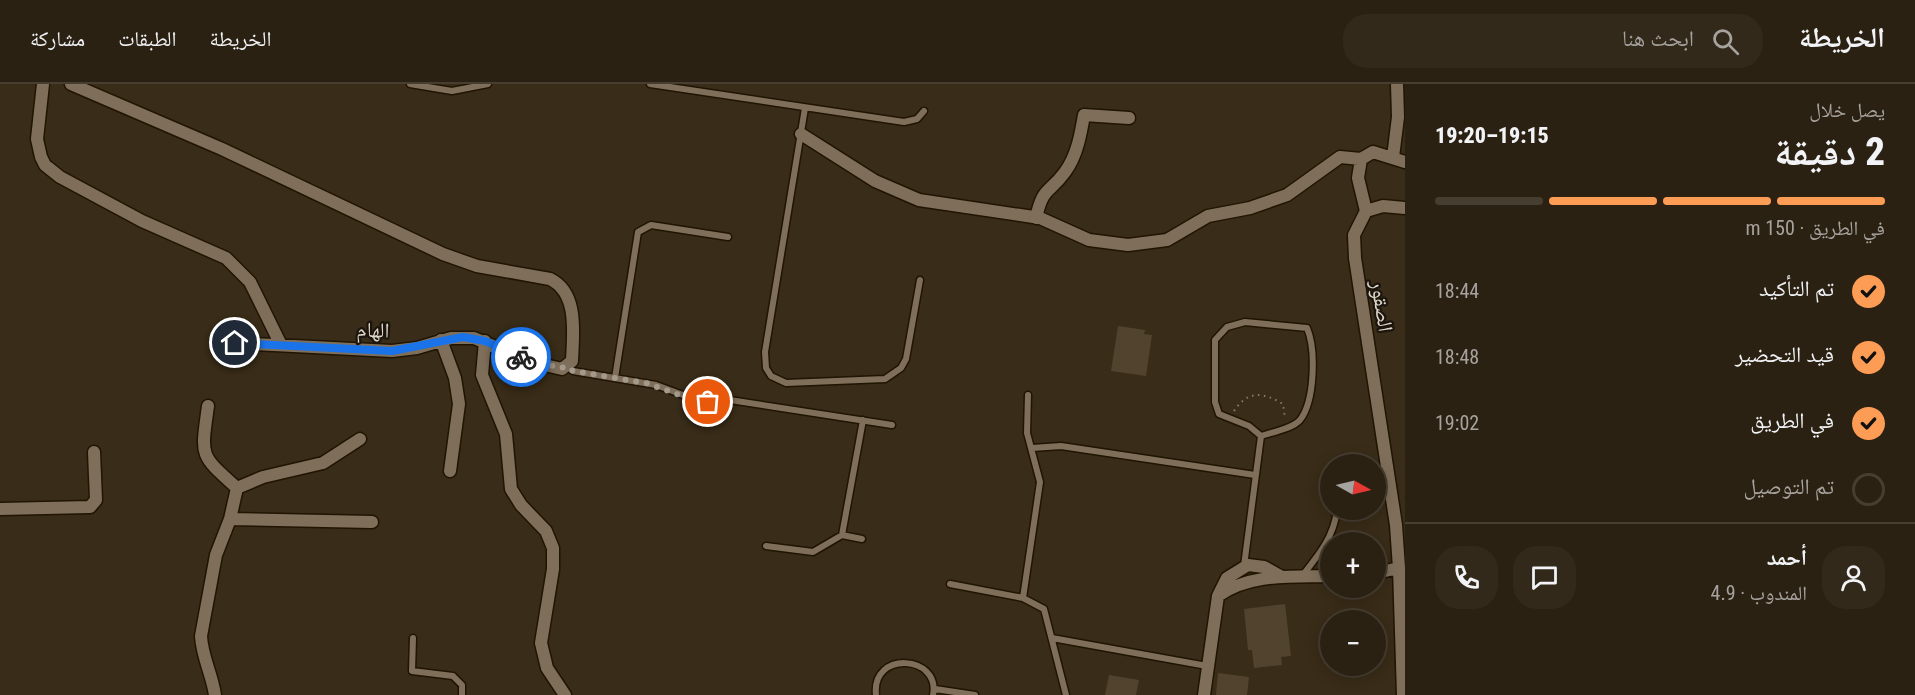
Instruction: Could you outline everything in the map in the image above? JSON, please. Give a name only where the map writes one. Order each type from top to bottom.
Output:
[{"type":"street","points":[[43,84],[37,139],[45,165],[60,177],[142,221],[226,258],[250,282],[281,345]]},
{"type":"street","points":[[71,84],[222,149],[443,254],[477,266],[556,282],[567,294],[571,311],[572,361],[567,367]]},
{"type":"street","points":[[801,135],[875,182],[918,200],[1036,218],[1051,222],[1089,240],[1128,245],[1158,243],[1177,236],[1208,216],[1250,208],[1287,195],[1340,157],[1361,159],[1373,152],[1399,159],[1397,84]]},
{"type":"street","points":[[1036,218],[1041,196],[1066,172],[1080,140],[1084,115],[1129,118]]},
{"type":"street","points":[[1361,159],[1358,178],[1366,211],[1383,206],[1405,208]]},
{"type":"street","name":"الصقور","points":[[1366,211],[1354,235],[1355,258],[1379,454]]},
{"type":"street","name":"الهام","points":[[235,343],[392,351],[417,348],[441,340],[463,337],[485,341],[541,364],[562,369],[567,367]]},
{"type":"street","points":[[441,340],[455,378],[459,404],[450,471]]},
{"type":"street","points":[[485,341],[482,375],[506,434],[511,489],[521,505],[546,531],[553,548],[553,569],[541,643],[547,668],[565,695]]},
{"type":"street","points":[[208,406],[204,436],[206,455],[211,466],[237,488]]},
{"type":"street","points":[[237,488],[262,477],[323,463],[360,439]]},
{"type":"street","points":[[0,509],[90,507],[96,500],[94,452]]},
{"type":"street","points":[[214,695],[212,677],[202,648],[201,636],[216,555],[230,519],[237,488]]},
{"type":"street","name":"الصقور","points":[[1386,498],[1399,568],[1403,695]]},
{"type":"street","points":[[230,519],[372,522]]},
{"type":"street","points":[[1204,695],[1218,596],[1227,578],[1244,567],[1255,564],[1282,577]]},
{"type":"street","points":[[1386,571],[1399,568]]},
{"type":"street","points":[[1218,596],[1241,584],[1282,577],[1320,576]]},
{"type":"lane","points":[[410,84],[452,91],[488,84]]},
{"type":"lane","points":[[650,84],[908,122],[917,119],[924,111]]},
{"type":"lane","points":[[805,108],[765,352],[766,368],[771,375],[786,383],[876,380],[894,375],[906,359],[920,280]]},
{"type":"lane","points":[[615,378],[638,232],[651,225],[728,237]]},
{"type":"lane","points":[[1245,322],[1307,328],[1312,339],[1310,402],[1299,422],[1261,436],[1249,426],[1219,414],[1215,402],[1215,340],[1227,327],[1245,322]]},
{"type":"lane","points":[[567,367],[573,371],[656,385],[702,402],[730,400],[892,425]]},
{"type":"lane","points":[[1023,598],[1040,482],[1026,433],[1028,395]]},
{"type":"lane","points":[[842,535],[863,420]]},
{"type":"lane","points":[[1244,567],[1261,436]]},
{"type":"lane","points":[[1032,448],[1061,446],[1256,475]]},
{"type":"lane","points":[[1301,577],[1326,545],[1335,520]]},
{"type":"lane","points":[[766,546],[813,552],[842,535],[862,539]]},
{"type":"lane","points":[[950,584],[1023,598],[1044,609],[1066,695]]},
{"type":"lane","points":[[413,638],[412,671],[453,676],[462,685],[462,695]]},
{"type":"lane","points":[[1052,638],[1207,666]]},
{"type":"lane","points":[[876,695],[875,687],[882,671],[897,663],[914,663],[928,673],[934,692],[975,695]]},
{"type":"path","points":[[1229,418],[1240,402],[1257,393],[1269,396],[1283,404],[1287,427]]},
{"type":"building","points":[[1118,326],[1145,330],[1144,334],[1152,335],[1146,376],[1111,371]]},
{"type":"building","points":[[1285,604],[1291,656],[1281,657],[1282,665],[1254,668],[1252,650],[1248,650],[1244,609]]},
{"type":"building","points":[[1218,673],[1249,677],[1247,695],[1216,695]]},
{"type":"building","points":[[1109,675],[1139,680],[1136,695],[1105,695]]},
{"type":"way so far","points":[[521,357],[532,362],[560,368],[567,367],[573,371],[646,383],[696,401],[708,402]]},
{"type":"route","points":[[235,343],[392,351],[417,348],[441,340],[463,337],[485,341],[521,357]]}]
